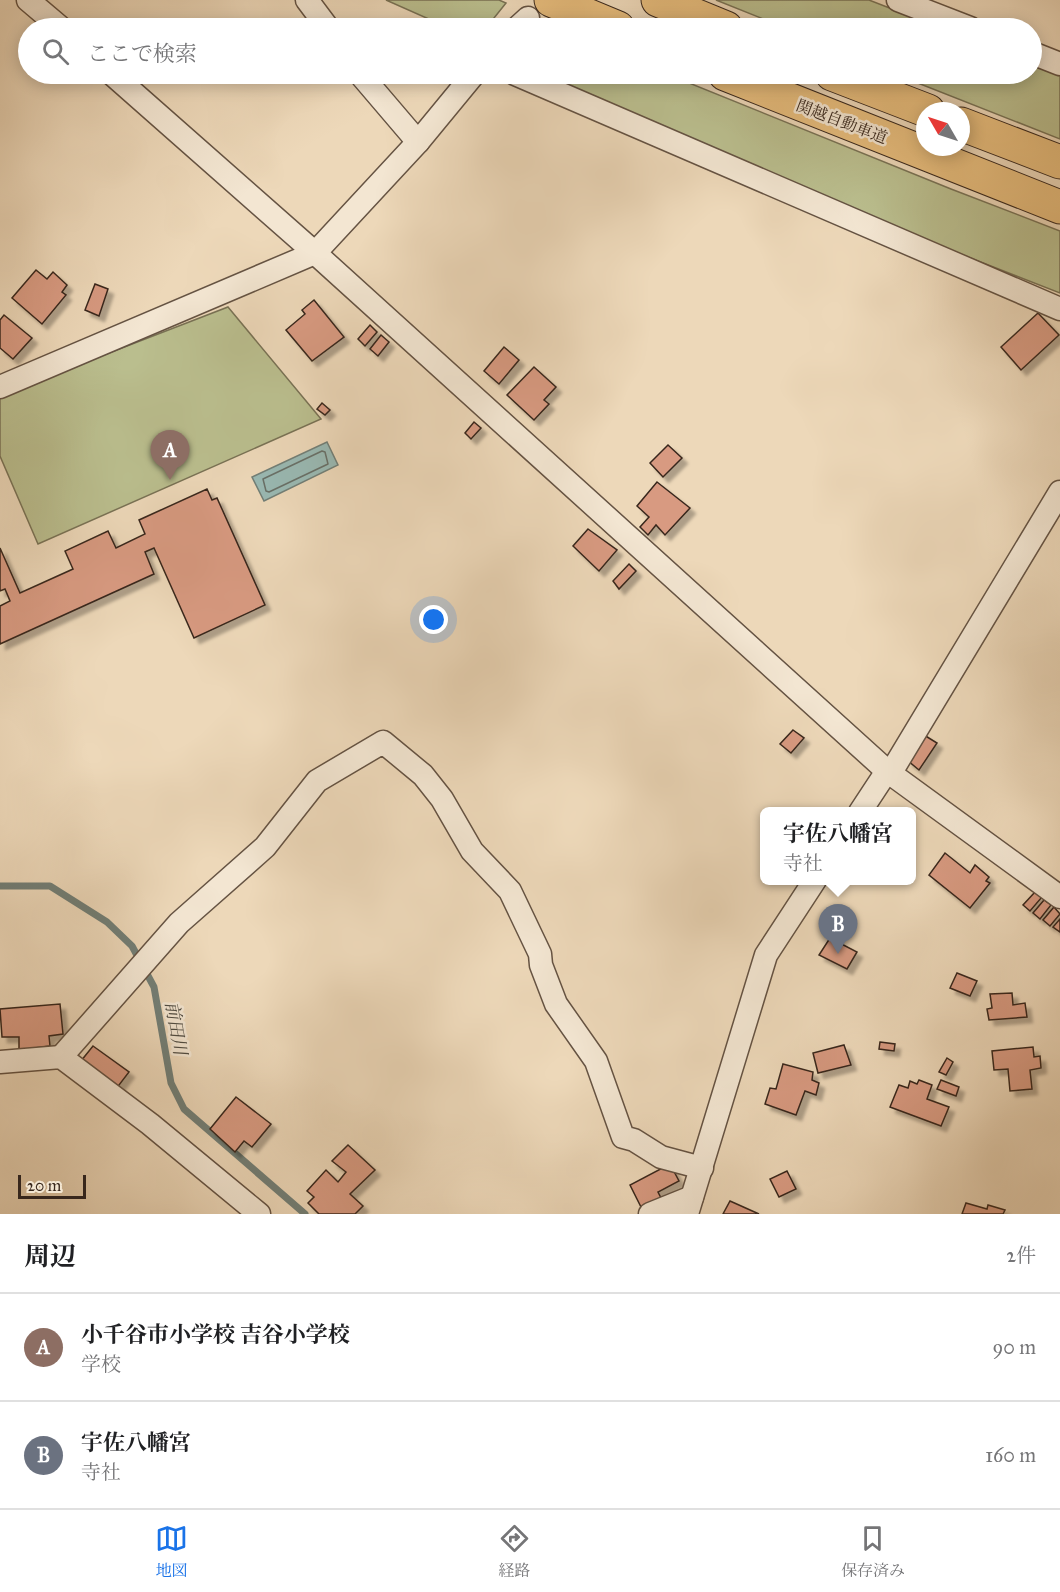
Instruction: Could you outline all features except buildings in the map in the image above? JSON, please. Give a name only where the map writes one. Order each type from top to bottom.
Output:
[{"type":"highway","points":[[658,0],[702,18]]},
{"type":"highway","points":[[532,15],[552,18]]},
{"type":"highway","name":"関越自動車道","points":[[750,84],[1060,207]]},
{"type":"highway","points":[[858,84],[916,106]]},
{"type":"highway","points":[[970,127],[1060,162]]},
{"type":"street","points":[[28,0],[49,18]]},
{"type":"street","points":[[307,0],[320,18]]},
{"type":"street","points":[[898,0],[944,18]]},
{"type":"street","points":[[1042,57],[1060,64]]},
{"type":"street","points":[[122,84],[315,253],[888,773],[1060,897]]},
{"type":"street","points":[[369,84],[418,142]]},
{"type":"street","points":[[0,387],[315,253],[418,142],[466,84]]},
{"type":"street","points":[[538,84],[1060,309]]},
{"type":"street","points":[[864,807],[888,773],[1060,492]]},
{"type":"street","points":[[61,1057],[179,923],[265,847],[317,781],[383,742],[423,775],[442,799],[472,851],[510,891],[540,954],[541,965],[556,1004],[596,1061],[623,1137],[634,1140],[661,1157],[702,1168]]},
{"type":"street","points":[[650,1214],[689,1205],[766,955],[812,885]]},
{"type":"street","points":[[0,1062],[61,1057],[150,1124],[259,1214]]},
{"type":"green space","points":[[386,0],[499,0],[506,3],[494,18],[426,18]]},
{"type":"green space","points":[[716,0],[869,0],[915,18],[761,18]]},
{"type":"green space","points":[[1042,68],[1060,76],[1060,139],[920,84],[1042,84]]},
{"type":"green space","points":[[563,84],[692,84],[1060,231],[1060,293],[855,213]]},
{"type":"green space","points":[[228,307],[321,419],[38,544],[0,456],[0,395]]},
{"type":"water","points":[[327,442],[338,465],[264,501],[252,477]]},
{"type":"waterway","name":"前田川","points":[[0,886],[50,886],[107,922],[132,946],[154,987],[171,1083],[184,1109],[305,1214]]},
{"type":"place","name":"小千谷市小学校 吉谷小学校","points":[[170,480]]},
{"type":"place","name":"宇佐八幡宮","points":[[838,954]]}]
